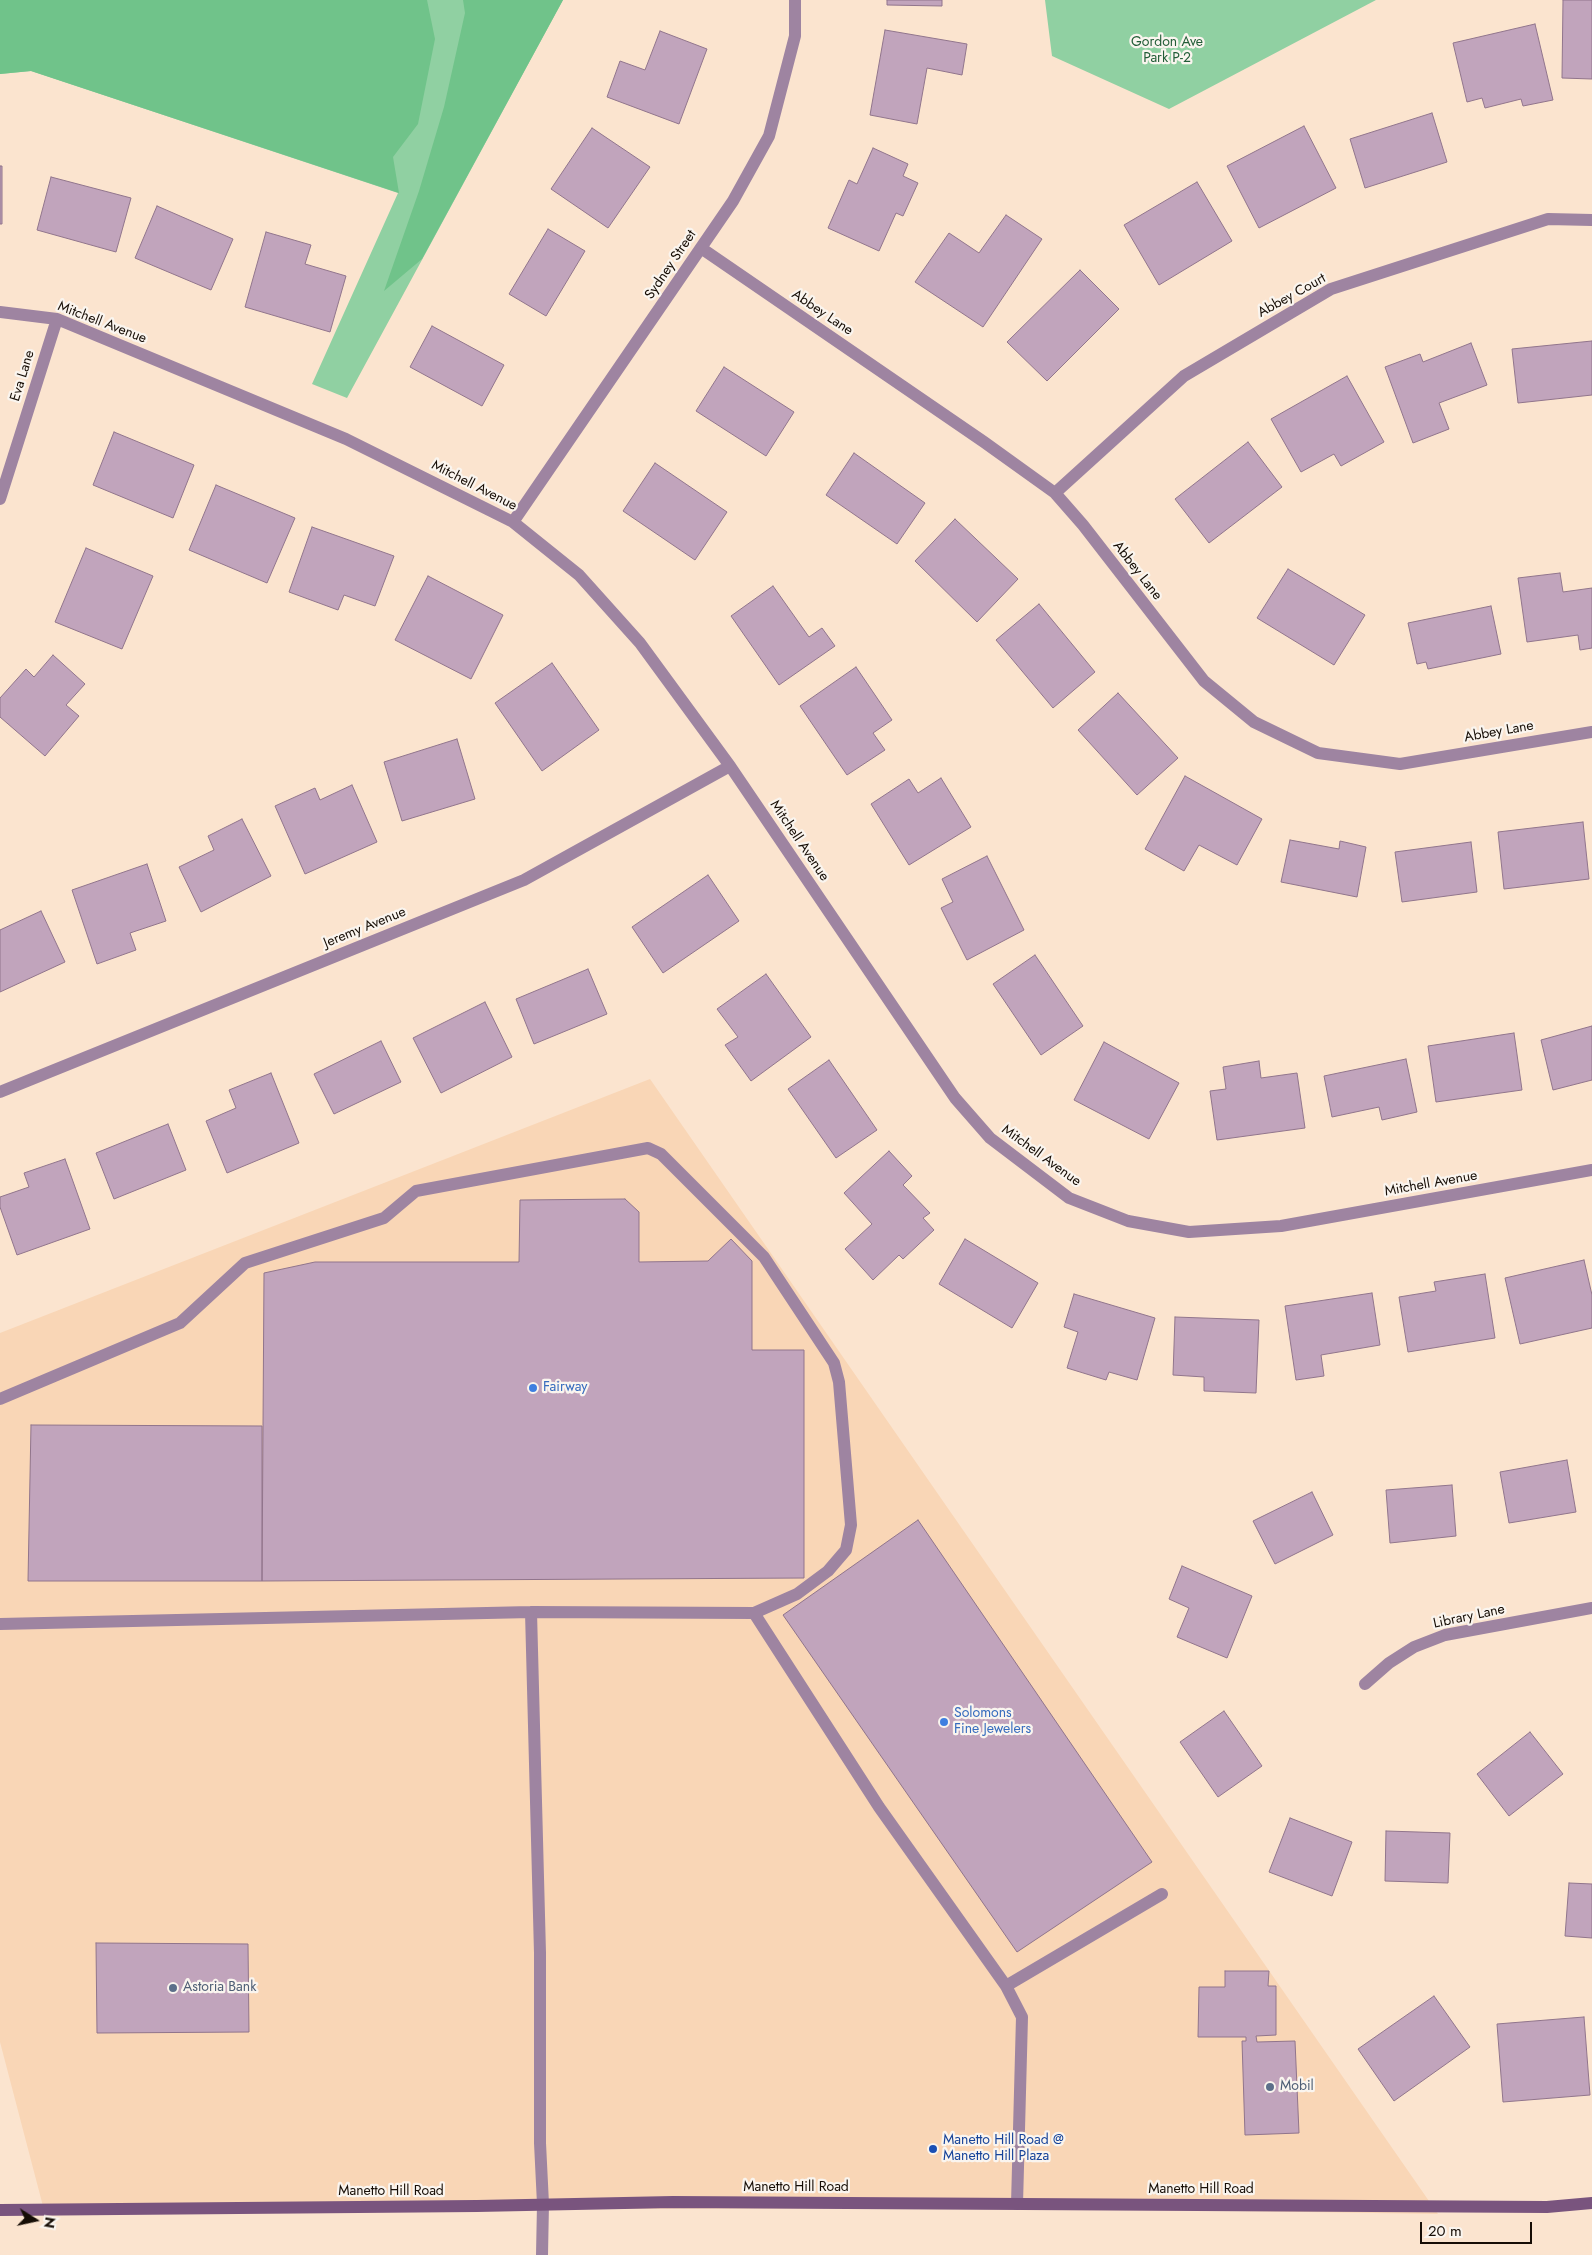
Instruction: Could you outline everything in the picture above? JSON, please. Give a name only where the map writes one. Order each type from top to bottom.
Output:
[{"type":"main road","name":"Manetto Hill Road","points":[[0,2210],[673,2202],[1547,2207],[1592,2203]]},
{"type":"street","name":"Sydney Street","points":[[513,522],[733,201],[769,136],[795,36],[795,0]]},
{"type":"street","name":"Abbey Court","points":[[1054,493],[1184,376],[1331,289],[1548,219],[1592,220]]},
{"type":"street","name":"Abbey Lane","points":[[701,248],[984,442],[1054,493],[1083,525],[1204,681],[1254,722],[1318,753],[1400,764],[1592,732]]},
{"type":"street","name":"Mitchell Avenue","points":[[0,312],[57,319],[346,439],[513,522],[579,575],[640,643],[730,766],[955,1098],[990,1138],[1069,1198],[1128,1221],[1189,1232],[1281,1226],[1592,1170]]},
{"type":"street","name":"Eva Lane","points":[[0,499],[57,319]]},
{"type":"street","name":"Jeremy Avenue","points":[[0,1092],[524,880],[730,766]]},
{"type":"street","points":[[0,1399],[180,1322],[245,1263],[384,1218],[416,1191],[648,1148],[661,1154],[764,1257],[834,1363],[839,1382],[851,1525],[846,1550],[828,1571],[797,1594],[754,1613],[531,1612],[0,1624]]},
{"type":"street","name":"Library Lane","points":[[1366,1684],[1389,1663],[1414,1647],[1445,1635],[1592,1608]]},
{"type":"street","points":[[531,1612],[540,1953],[542,2255]]},
{"type":"street","points":[[754,1613],[879,1807],[1006,1986],[1022,2017],[1017,2204]]},
{"type":"street","points":[[1006,1986],[1162,1894]]},
{"type":"shaded area","points":[[650,1079],[1438,2214],[1041,2208],[44,2210],[0,2042],[0,1333]]},
{"type":"green space","points":[[0,0],[563,0],[347,398],[312,384],[398,193],[31,71],[0,74]]},
{"type":"green space","points":[[0,0],[427,0],[435,39],[418,124],[393,157],[399,193],[31,71],[0,74]]},
{"type":"green space","points":[[463,0],[563,0],[422,259],[384,291],[419,191],[444,107],[465,13]]},
{"type":"green space","name":"Gordon Ave Park P-2","points":[[1045,0],[1376,0],[1169,109],[1052,56]]},
{"type":"building","points":[[887,0],[942,0],[942,6],[887,5]]},
{"type":"building","points":[[1563,0],[1592,0],[1592,79],[1562,78]]},
{"type":"building","points":[[1535,24],[1553,100],[1523,106],[1521,99],[1485,108],[1482,98],[1467,102],[1453,43]]},
{"type":"building","points":[[885,30],[967,44],[962,75],[927,68],[917,124],[870,115]]},
{"type":"building","points":[[660,31],[707,49],[679,124],[607,97],[620,61],[645,70]]},
{"type":"building","points":[[1432,113],[1447,162],[1365,188],[1350,139]]},
{"type":"building","points":[[1304,126],[1336,188],[1259,228],[1227,166]]},
{"type":"building","points":[[592,128],[650,167],[608,228],[551,189]]},
{"type":"building","points":[[873,148],[908,164],[903,176],[918,183],[903,216],[896,213],[879,251],[828,228],[849,180],[857,184]]},
{"type":"building","points":[[0,166],[2,166],[2,224],[0,224]]},
{"type":"building","points":[[51,177],[131,198],[116,252],[37,230]]},
{"type":"building","points":[[1197,182],[1232,241],[1159,285],[1124,225]]},
{"type":"building","points":[[157,206],[233,239],[211,290],[135,258]]},
{"type":"building","points":[[1006,215],[1042,239],[983,327],[915,282],[949,233],[979,253]]},
{"type":"building","points":[[548,229],[585,251],[546,316],[509,294]]},
{"type":"building","points":[[266,232],[311,245],[305,264],[346,276],[330,332],[245,307]]},
{"type":"building","points":[[1080,270],[1119,309],[1047,381],[1007,342]]},
{"type":"building","points":[[432,326],[504,365],[482,406],[410,367]]},
{"type":"building","points":[[1592,341],[1592,395],[1518,403],[1512,349]]},
{"type":"building","points":[[1471,343],[1487,385],[1439,403],[1449,429],[1413,443],[1385,367],[1420,354],[1423,362]]},
{"type":"building","points":[[724,367],[794,412],[766,456],[696,411]]},
{"type":"building","points":[[1347,376],[1384,442],[1341,466],[1334,454],[1301,472],[1271,419]]},
{"type":"building","points":[[114,432],[194,465],[173,518],[93,485]]},
{"type":"building","points":[[1248,442],[1282,487],[1209,543],[1175,499]]},
{"type":"building","points":[[854,453],[925,503],[897,544],[826,495]]},
{"type":"building","points":[[655,463],[727,512],[695,560],[623,511]]},
{"type":"building","points":[[216,485],[295,518],[267,583],[189,550]]},
{"type":"building","points":[[955,519],[1018,579],[977,622],[915,561]]},
{"type":"building","points":[[312,527],[394,556],[375,606],[344,595],[338,610],[289,592]]},
{"type":"building","points":[[86,548],[153,576],[122,649],[55,622]]},
{"type":"building","points":[[1288,569],[1365,615],[1334,665],[1257,618]]},
{"type":"building","points":[[1560,573],[1563,592],[1592,588],[1592,648],[1580,650],[1578,635],[1527,642],[1518,578]]},
{"type":"building","points":[[428,576],[503,615],[471,679],[395,640]]},
{"type":"building","points":[[773,586],[809,637],[822,628],[835,646],[779,685],[731,616]]},
{"type":"building","points":[[1039,604],[1095,672],[1053,708],[996,640]]},
{"type":"building","points":[[1491,606],[1501,654],[1428,669],[1426,662],[1417,664],[1408,623]]},
{"type":"building","points":[[53,655],[85,684],[66,705],[79,716],[45,756],[0,717],[0,698],[26,669],[34,677]]},
{"type":"building","points":[[552,663],[599,730],[542,771],[495,703]]},
{"type":"building","points":[[856,667],[892,720],[873,733],[885,750],[847,775],[800,706]]},
{"type":"building","points":[[1118,693],[1178,758],[1137,795],[1078,730]]},
{"type":"building","points":[[457,739],[475,799],[402,821],[384,762]]},
{"type":"building","points":[[1185,776],[1262,819],[1237,865],[1199,845],[1184,871],[1145,849]]},
{"type":"building","points":[[941,778],[971,827],[909,865],[871,804],[909,779],[918,793]]},
{"type":"building","points":[[352,785],[377,842],[305,874],[275,806],[315,788],[320,800]]},
{"type":"building","points":[[242,819],[271,876],[201,912],[179,867],[214,850],[208,836]]},
{"type":"building","points":[[1583,822],[1589,879],[1504,889],[1498,832]]},
{"type":"building","points":[[1290,840],[1339,849],[1340,841],[1366,847],[1357,897],[1281,882]]},
{"type":"building","points":[[1471,842],[1477,892],[1402,902],[1395,852]]},
{"type":"building","points":[[987,856],[1024,930],[967,960],[941,908],[953,902],[942,879]]},
{"type":"building","points":[[147,864],[166,921],[130,933],[136,950],[97,964],[72,890]]},
{"type":"building","points":[[708,875],[739,921],[663,973],[632,927]]},
{"type":"building","points":[[41,911],[65,962],[0,992],[0,930]]},
{"type":"building","points":[[1035,955],[1083,1026],[1041,1055],[993,984]]},
{"type":"building","points":[[588,969],[607,1014],[534,1044],[516,999]]},
{"type":"building","points":[[766,974],[811,1037],[751,1081],[725,1045],[738,1037],[717,1009]]},
{"type":"building","points":[[485,1002],[512,1057],[441,1093],[413,1038]]},
{"type":"building","points":[[1592,1026],[1592,1080],[1553,1090],[1541,1040]]},
{"type":"building","points":[[1514,1033],[1522,1090],[1436,1102],[1428,1046]]},
{"type":"building","points":[[381,1041],[401,1082],[334,1114],[314,1074]]},
{"type":"building","points":[[1104,1042],[1179,1083],[1149,1139],[1074,1100]]},
{"type":"building","points":[[1406,1059],[1417,1112],[1382,1120],[1379,1107],[1332,1117],[1324,1076]]},
{"type":"building","points":[[829,1060],[877,1130],[836,1158],[788,1089]]},
{"type":"building","points":[[1259,1061],[1261,1078],[1297,1073],[1305,1128],[1217,1140],[1210,1091],[1226,1089],[1223,1067]]},
{"type":"building","points":[[271,1073],[299,1143],[227,1173],[206,1121],[236,1108],[229,1090]]},
{"type":"building","points":[[168,1124],[186,1170],[114,1199],[96,1153]]},
{"type":"building","points":[[889,1151],[912,1176],[903,1185],[930,1213],[923,1218],[934,1230],[903,1259],[899,1255],[873,1280],[845,1249],[872,1224],[844,1193]]},
{"type":"building","points":[[65,1159],[90,1229],[17,1255],[0,1207],[0,1197],[29,1187],[24,1173]]},
{"type":"building","name":"Fairway","points":[[625,1199],[639,1212],[639,1262],[708,1261],[731,1239],[752,1261],[752,1350],[804,1350],[804,1578],[262,1581],[264,1273],[315,1262],[519,1262],[520,1200]]},
{"type":"building","points":[[965,1239],[1038,1283],[1012,1328],[939,1284]]},
{"type":"building","points":[[1584,1260],[1592,1295],[1592,1328],[1520,1344],[1505,1278]]},
{"type":"building","points":[[1485,1274],[1495,1338],[1408,1352],[1399,1297],[1436,1291],[1434,1282]]},
{"type":"building","points":[[1372,1293],[1380,1345],[1321,1355],[1324,1376],[1296,1380],[1285,1306]]},
{"type":"building","points":[[1074,1294],[1155,1318],[1137,1380],[1109,1372],[1106,1380],[1067,1368],[1078,1332],[1064,1327]]},
{"type":"building","points":[[1175,1317],[1259,1320],[1256,1393],[1204,1391],[1204,1377],[1173,1375]]},
{"type":"building","points":[[31,1425],[262,1426],[262,1581],[28,1581]]},
{"type":"building","points":[[1567,1460],[1576,1512],[1509,1523],[1500,1472]]},
{"type":"building","points":[[1452,1485],[1456,1536],[1390,1543],[1386,1490]]},
{"type":"building","points":[[1312,1492],[1333,1535],[1275,1564],[1253,1521]]},
{"type":"building","points":[[918,1520],[1152,1862],[1017,1952],[783,1615]]},
{"type":"building","points":[[1182,1566],[1252,1596],[1227,1658],[1177,1637],[1189,1608],[1169,1599]]},
{"type":"building","points":[[1224,1711],[1262,1766],[1218,1797],[1180,1742]]},
{"type":"building","points":[[1530,1732],[1563,1774],[1509,1816],[1477,1774]]},
{"type":"building","points":[[1290,1818],[1352,1842],[1332,1896],[1269,1872]]},
{"type":"building","points":[[1386,1831],[1450,1833],[1448,1883],[1385,1881]]},
{"type":"building","points":[[1569,1883],[1592,1884],[1592,1938],[1565,1936]]},
{"type":"building","name":"Astoria Bank","points":[[96,1943],[248,1944],[249,2032],[97,2033]]},
{"type":"building","name":"Mobil","points":[[1225,1971],[1269,1971],[1268,1986],[1276,1986],[1276,2035],[1256,2036],[1257,2042],[1295,2041],[1299,2133],[1245,2135],[1242,2041],[1246,2041],[1246,2037],[1198,2037],[1199,1987],[1225,1987]]},
{"type":"building","points":[[1434,1996],[1470,2047],[1394,2101],[1358,2049]]},
{"type":"building","points":[[1584,2017],[1590,2095],[1503,2102],[1497,2024]]},
{"type":"place","name":"Fairway","points":[[533,1388]]},
{"type":"place","name":"Solomons Fine Jewelers","points":[[944,1722]]},
{"type":"place","name":"Astoria Bank","points":[[173,1988]]},
{"type":"place","name":"Mobil","points":[[1270,2087]]},
{"type":"place","name":"Manetto Hill Road @ Manetto Hill Plaza","points":[[933,2149]]}]
